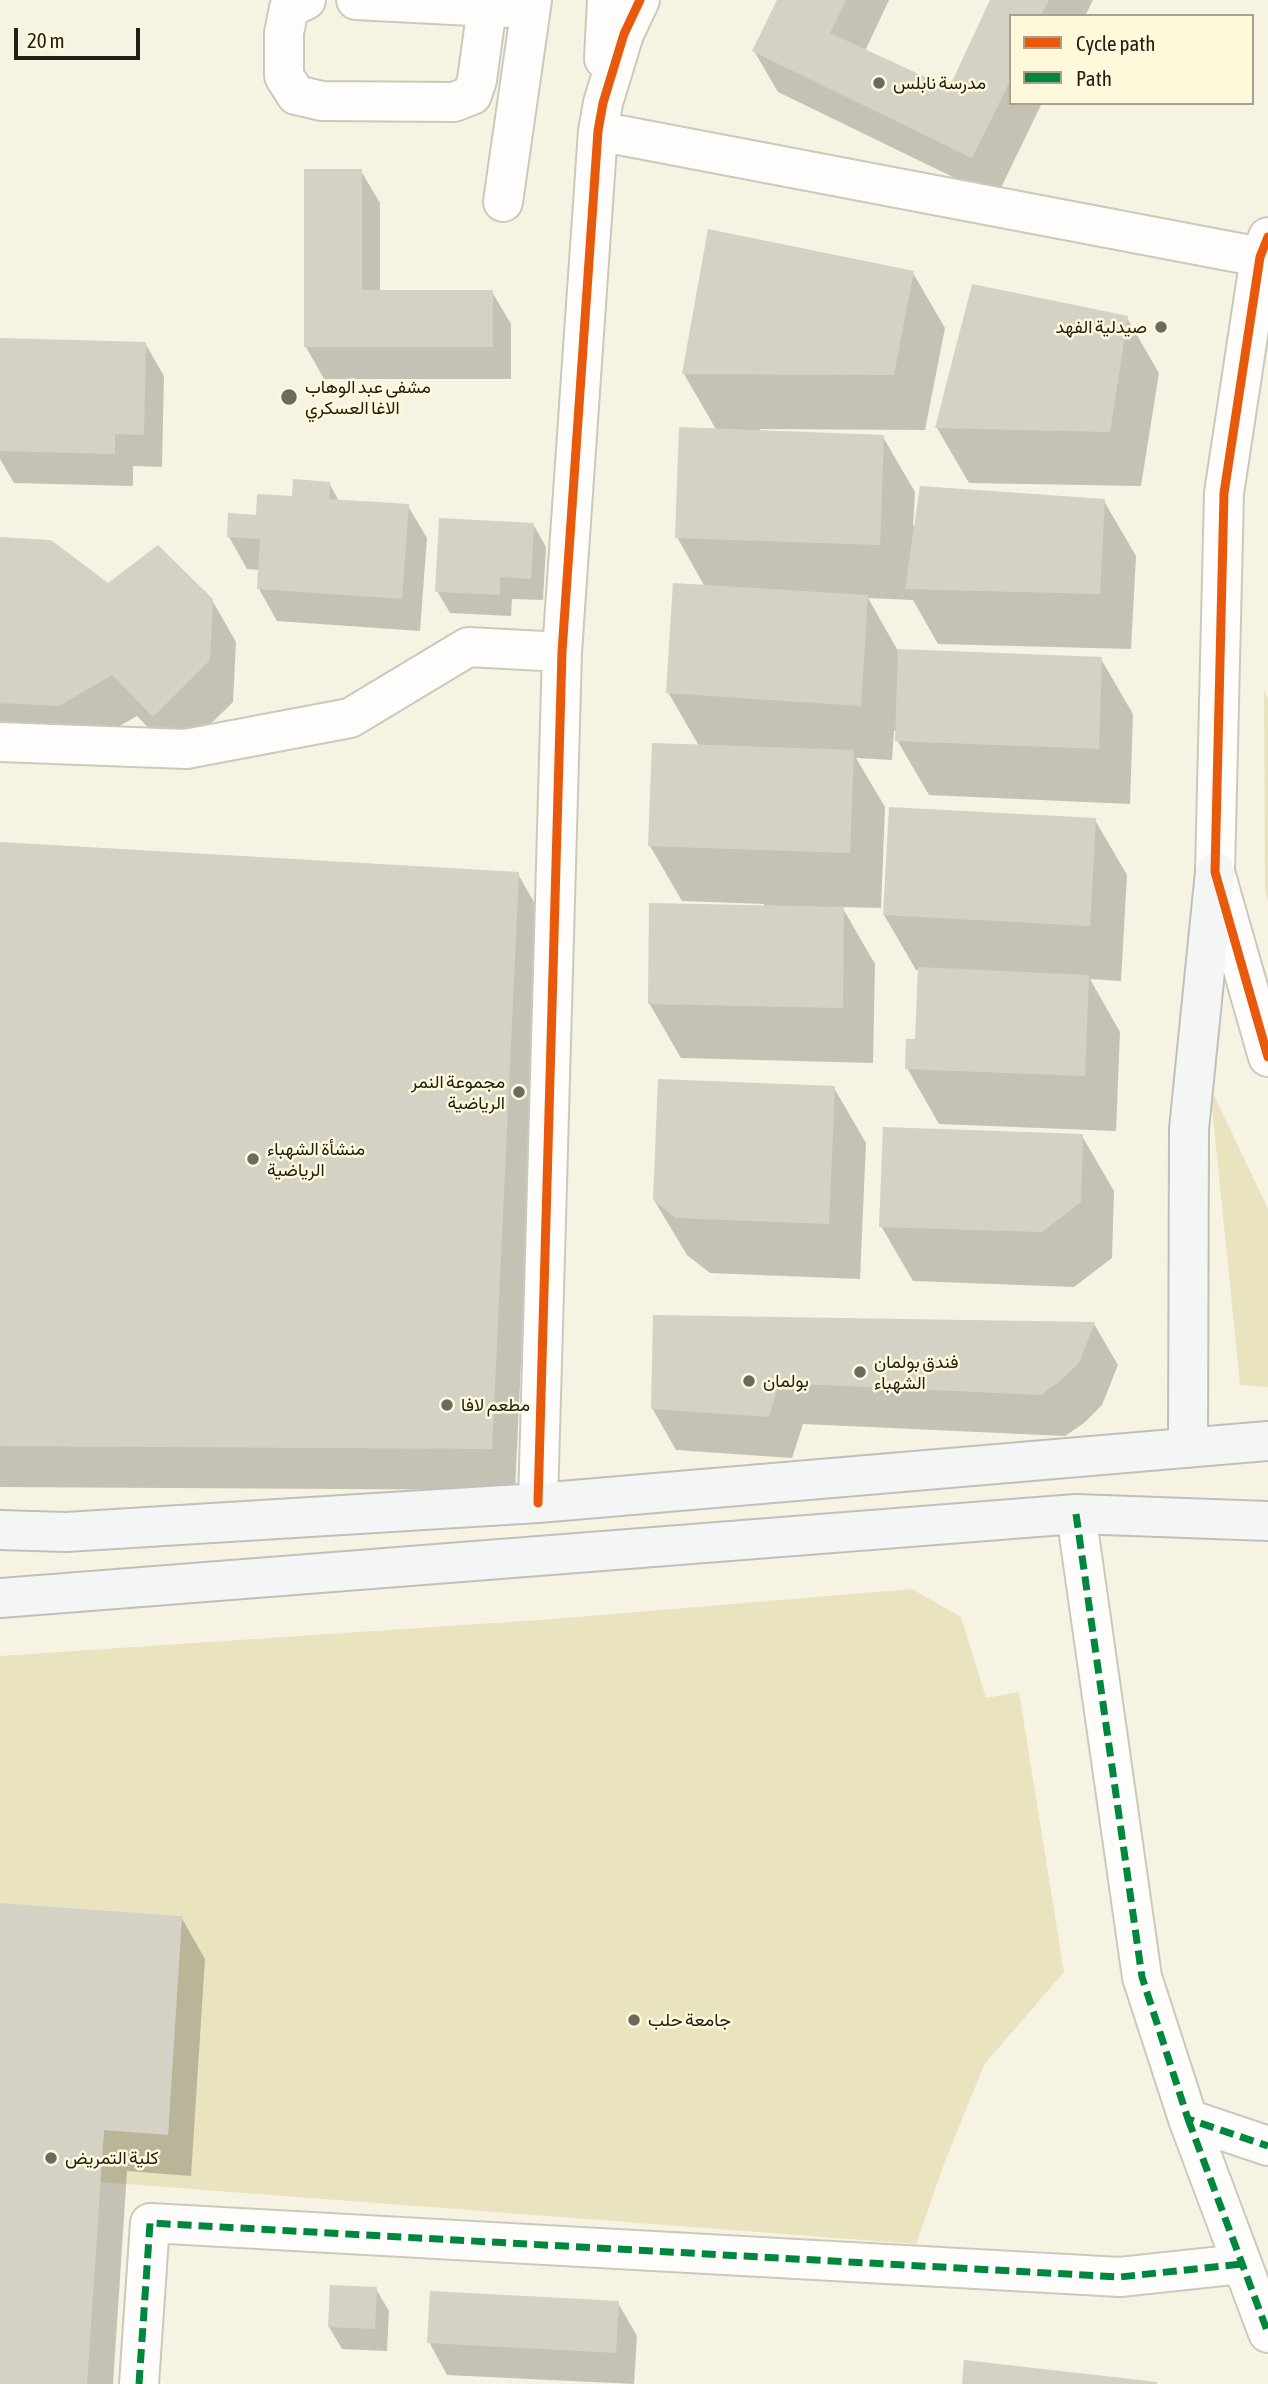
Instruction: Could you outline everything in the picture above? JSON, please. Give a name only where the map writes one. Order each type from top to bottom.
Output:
[{"type":"main road","points":[[1188,1448],[1189,1129],[1215,872]]},
{"type":"main road","points":[[0,1530],[66,1532],[538,1503],[1268,1441]]},
{"type":"main road","points":[[0,1598],[1076,1514],[1268,1521]]},
{"type":"street","points":[[306,0],[289,8],[284,33],[284,76],[296,95],[322,101],[454,102],[472,95],[477,80],[487,7]]},
{"type":"street","points":[[356,0],[487,7],[531,5],[503,202]]},
{"type":"street","points":[[538,1503],[562,652],[607,0]]},
{"type":"street","points":[[601,117],[624,34],[640,0]]},
{"type":"street","points":[[601,117],[1264,247],[1224,493],[1215,872],[1268,1057]]},
{"type":"street","points":[[0,742],[186,749],[350,718],[468,648],[562,652]]},
{"type":"street","points":[[1076,1514],[1142,1976],[1188,2119],[1268,2333]]},
{"type":"street","points":[[1188,2119],[1268,2146]]},
{"type":"street","points":[[139,2384],[150,2223],[1120,2277],[1241,2264]]},
{"type":"shaded area","points":[[1264,690],[1268,699],[1268,901],[1265,890]]},
{"type":"shaded area","points":[[1210,1087],[1268,1209],[1268,1387],[1240,1385]]},
{"type":"shaded area","points":[[912,1589],[961,1617],[986,1698],[1019,1692],[1064,1972],[984,2065],[944,2164],[916,2244],[100,2182],[104,2130],[168,2134],[182,1916],[0,1903],[0,1656],[554,1619]]},
{"type":"building","name":"مدرسة نابلس","points":[[777,0],[846,0],[830,33],[949,88],[990,0],[1049,0],[1042,14],[1009,14],[1009,83],[972,158],[752,51]]},
{"type":"building","points":[[304,169],[362,169],[362,290],[493,290],[493,347],[304,347]]},
{"type":"building","points":[[708,229],[914,271],[894,375],[682,374]]},
{"type":"building","points":[[972,284],[1128,316],[1110,432],[935,428]]},
{"type":"building","points":[[0,338],[146,342],[144,435],[115,434],[115,454],[0,451]]},
{"type":"building","points":[[679,427],[884,435],[880,545],[675,538]]},
{"type":"building","points":[[293,479],[330,482],[329,499],[409,504],[402,599],[257,589],[260,539],[227,537],[228,513],[256,515],[257,494],[292,496]]},
{"type":"building","points":[[920,486],[1105,499],[1100,594],[905,589]]},
{"type":"building","points":[[439,518],[534,523],[531,579],[500,577],[500,595],[435,592]]},
{"type":"building","points":[[0,537],[51,540],[108,583],[158,545],[213,599],[210,660],[153,717],[112,675],[59,706],[0,703]]},
{"type":"building","points":[[673,583],[868,595],[861,706],[666,693]]},
{"type":"building","points":[[898,649],[1102,657],[1099,749],[895,741]]},
{"type":"building","points":[[652,743],[854,750],[850,853],[648,846]]},
{"type":"building","points":[[889,807],[1096,818],[1090,926],[883,915]]},
{"type":"building","name":"منشأة الشهباء الرياضية","points":[[0,842],[519,872],[492,1449],[0,1446]]},
{"type":"building","points":[[649,903],[844,907],[843,1008],[648,1004]]},
{"type":"building","points":[[918,967],[1089,975],[1085,1076],[905,1069],[906,1039],[915,1039]]},
{"type":"building","points":[[658,1079],[835,1086],[829,1224],[676,1218],[653,1200]]},
{"type":"building","points":[[883,1127],[1083,1134],[1081,1202],[1042,1232],[879,1227]]},
{"type":"building","name":"فندق بولمان الشهباء","points":[[653,1315],[1095,1322],[1079,1363],[1041,1395],[779,1383],[769,1417],[651,1409]]},
{"type":"building","name":"كلية التمريض","points":[[0,1903],[182,1916],[168,2135],[104,2130],[87,2384],[0,2384]]},
{"type":"building","points":[[330,2285],[377,2287],[375,2329],[328,2327]]},
{"type":"building","points":[[430,2291],[619,2301],[616,2353],[427,2343]]},
{"type":"building","points":[[964,2360],[1157,2382],[1157,2384],[962,2384]]},
{"type":"marked path","points":[[1076,1514],[1142,1977],[1188,2119],[1268,2146]]},
{"type":"marked path","points":[[1188,2119],[1268,2333]]},
{"type":"marked path","points":[[139,2384],[150,2223],[1120,2277],[1241,2264]]},
{"type":"cycle path","points":[[538,1503],[562,652],[598,131],[603,103],[624,34],[640,0]]},
{"type":"cycle path","points":[[1268,237],[1260,257],[1224,493],[1215,872],[1268,1057]]},
{"type":"place","name":"مدرسة نابلس","points":[[879,83]]},
{"type":"place","name":"صيدلية الفهد","points":[[1161,327]]},
{"type":"place","name":"مشفى عبد الوهاب الاغا العسكري","points":[[289,397]]},
{"type":"place","name":"مجموعة النمر الرياضية","points":[[519,1092]]},
{"type":"place","name":"منشأة الشهباء الرياضية","points":[[253,1159]]},
{"type":"place","name":"فندق بولمان الشهباء","points":[[860,1372]]},
{"type":"place","name":"بولمان","points":[[749,1381]]},
{"type":"place","name":"مطعم لافا","points":[[447,1405]]},
{"type":"place","name":"جامعة حلب","points":[[634,2020]]},
{"type":"place","name":"كلية التمريض","points":[[51,2158]]}]
